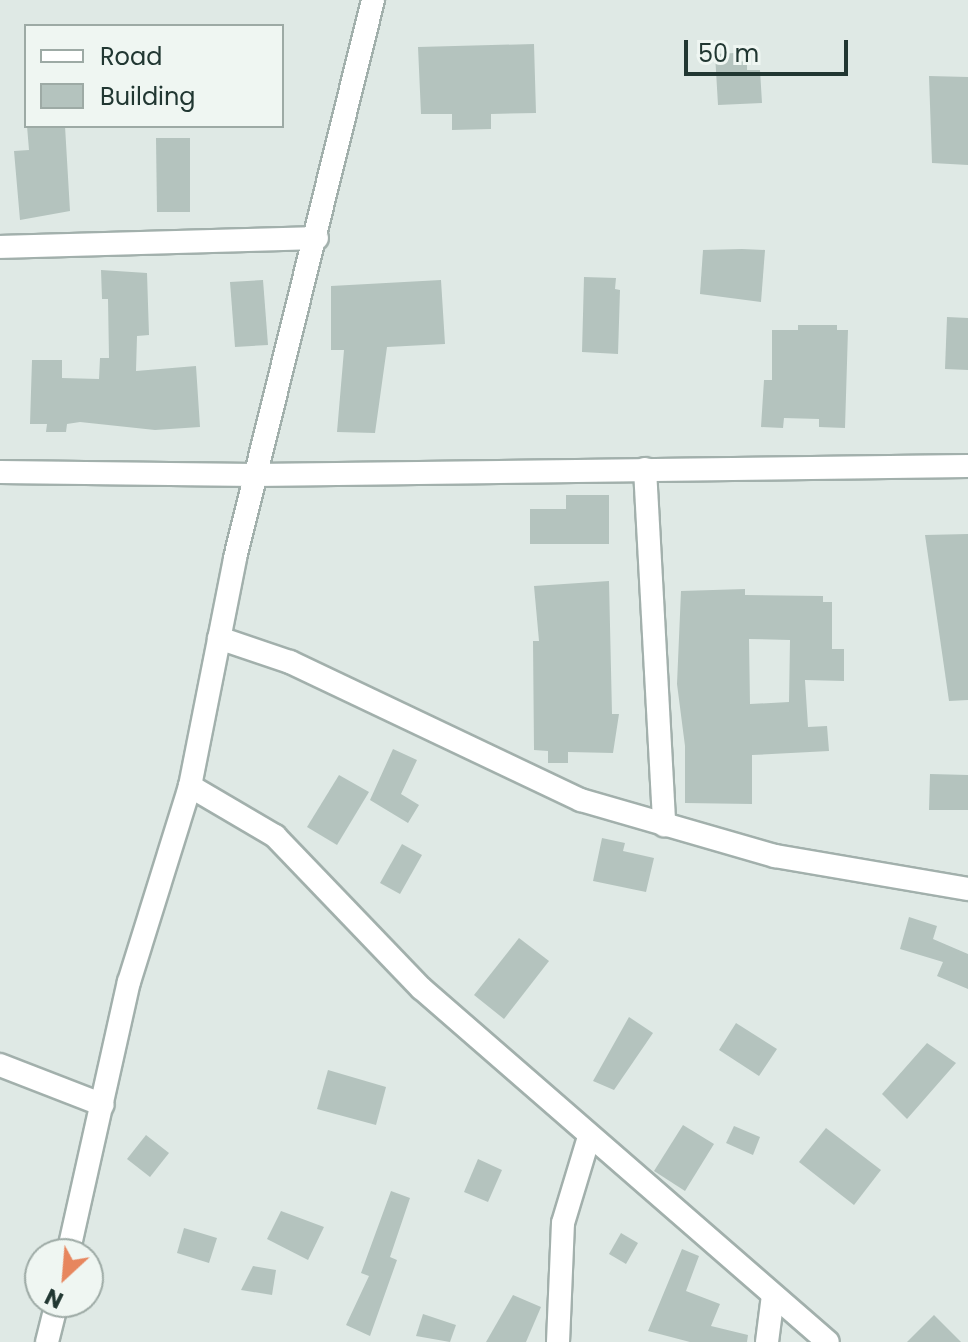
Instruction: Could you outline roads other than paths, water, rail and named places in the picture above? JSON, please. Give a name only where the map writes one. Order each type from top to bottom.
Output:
[{"type":"street","points":[[72,1238],[129,982],[190,786],[255,475],[317,238],[373,0]]},
{"type":"street","points":[[0,247],[317,238]]},
{"type":"street","points":[[0,472],[255,475],[968,466]]},
{"type":"street","points":[[645,469],[664,825]]},
{"type":"street","points":[[219,638],[290,662],[581,800],[775,856],[968,889]]},
{"type":"street","points":[[190,786],[275,836],[421,988],[828,1342]]},
{"type":"street","points":[[0,1065],[103,1105]]},
{"type":"street","points":[[558,1342],[563,1223],[589,1137]]},
{"type":"street","points":[[767,1342],[773,1295]]},
{"type":"street","points":[[47,1342],[53,1318]]}]
